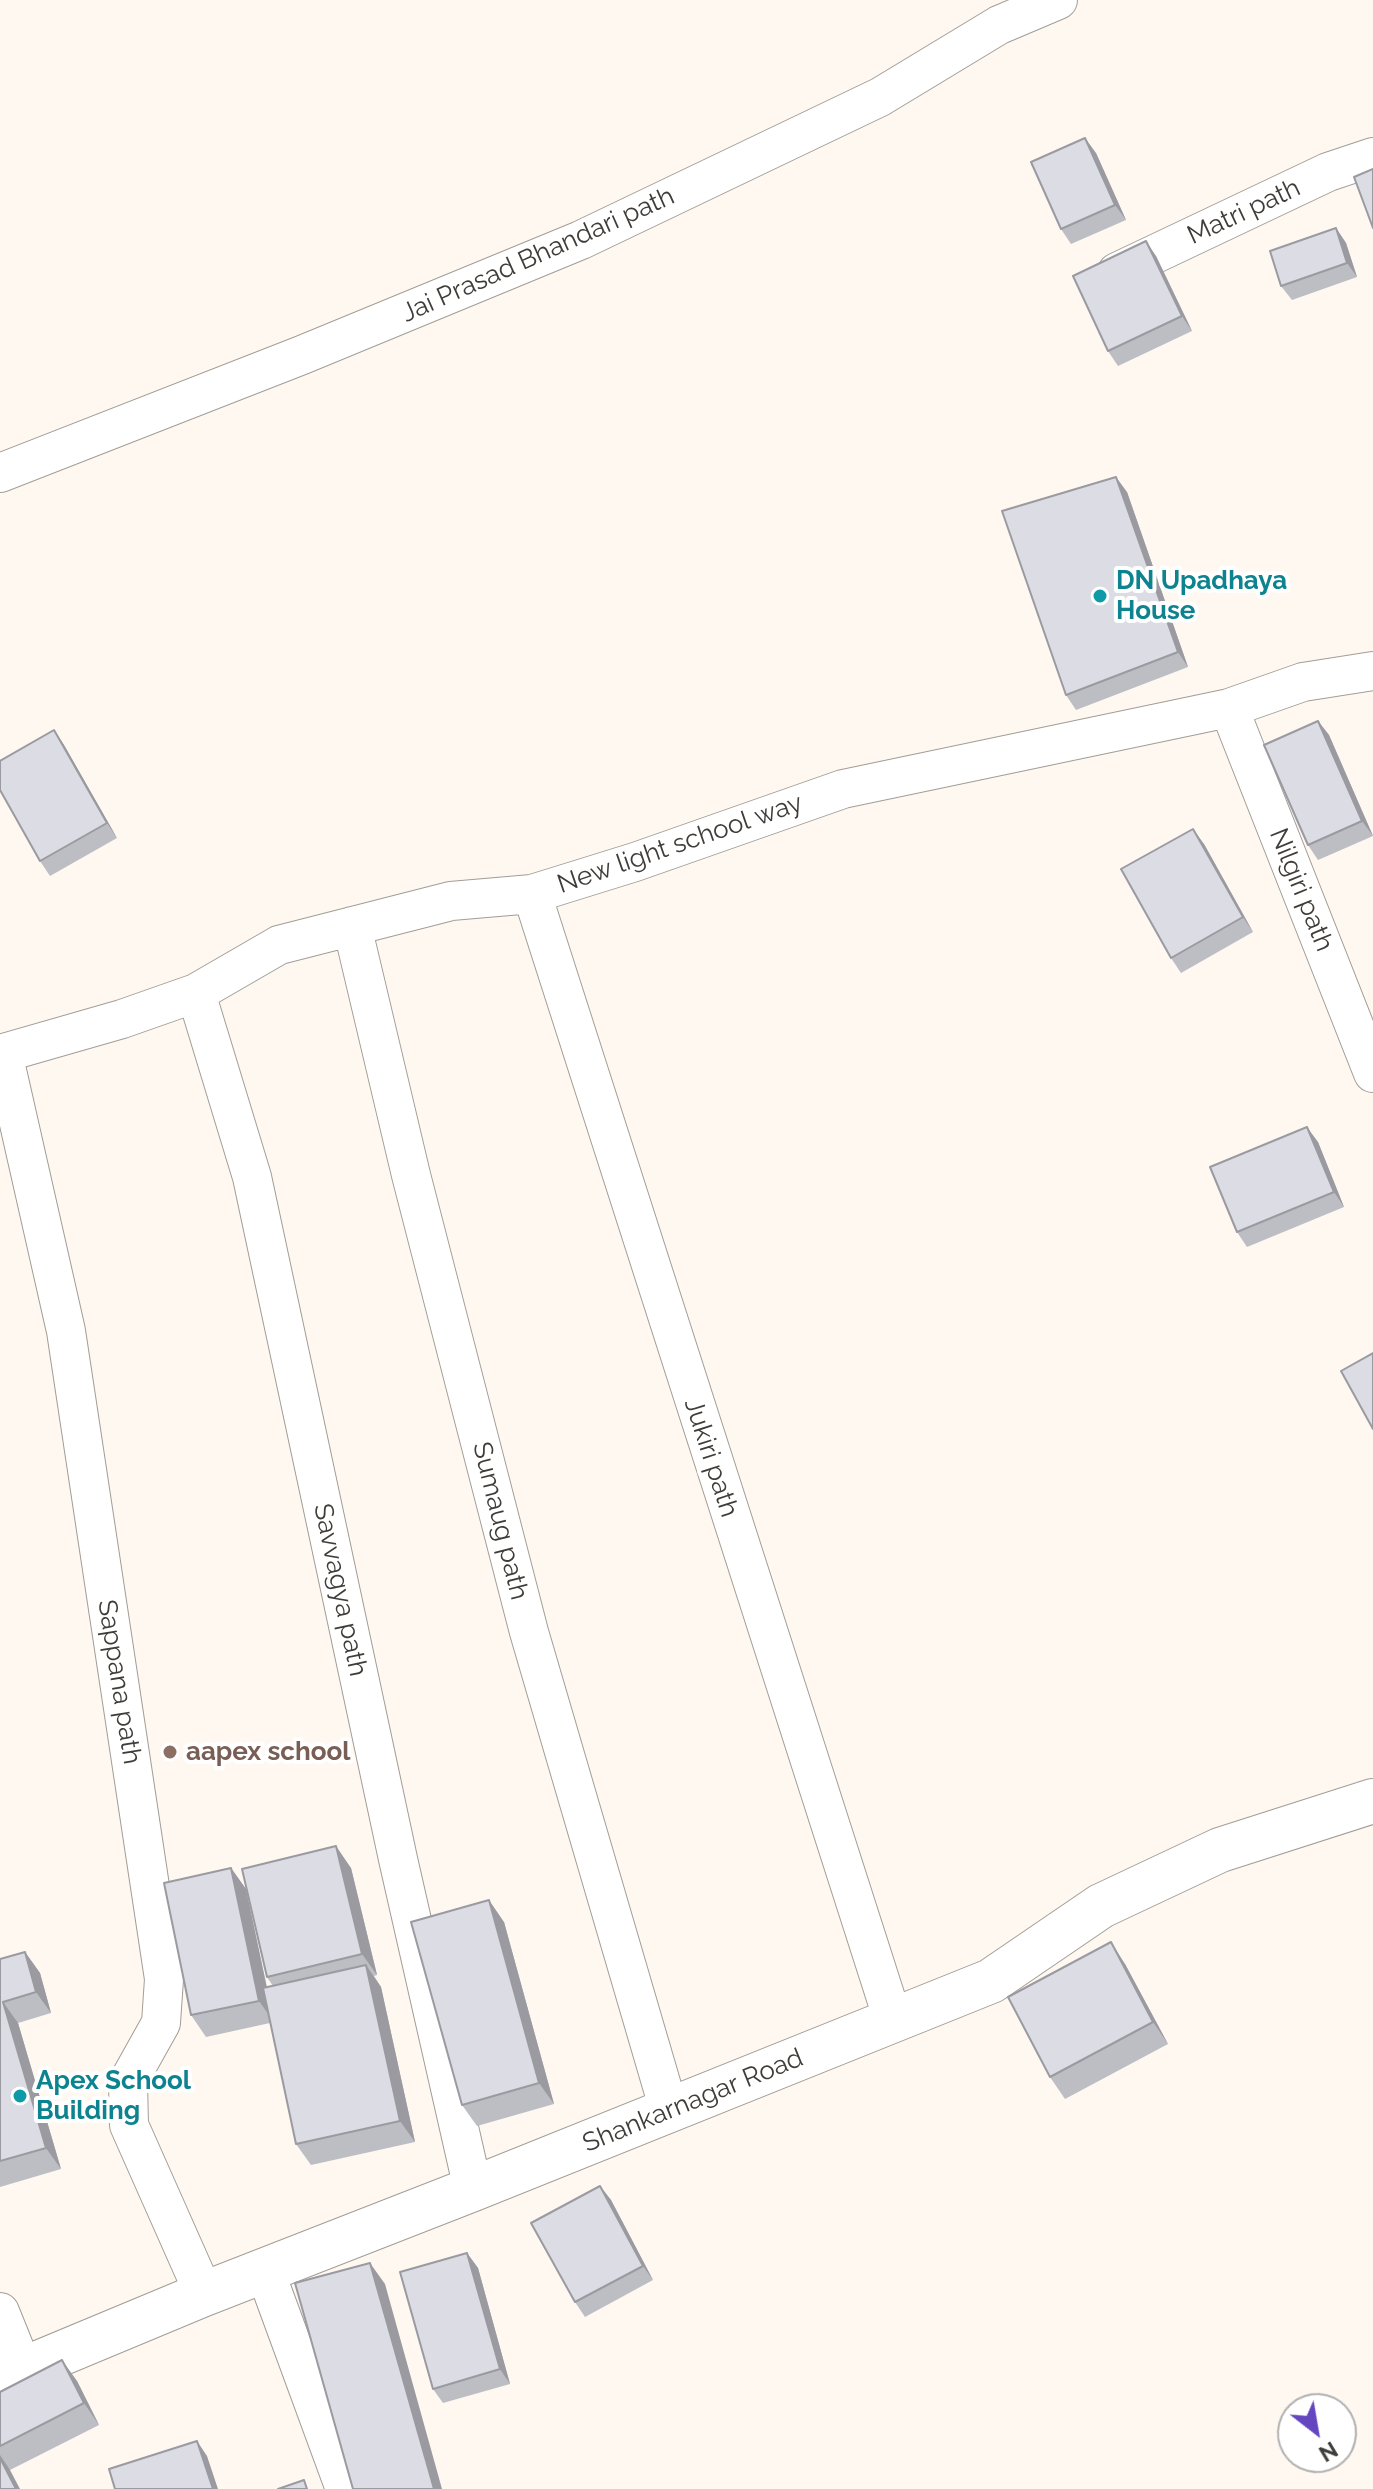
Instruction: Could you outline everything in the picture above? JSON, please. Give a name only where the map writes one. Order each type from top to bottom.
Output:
[{"type":"street","name":"Jai Prasad Bhandari path","points":[[0,473],[302,355],[581,240],[880,97],[999,25],[1058,0]]},
{"type":"street","name":"Matri path","points":[[1117,272],[1328,172],[1373,157]]},
{"type":"street","name":"New light school way","points":[[1,1053],[122,1019],[196,993],[279,945],[451,901],[532,894],[635,862],[843,789],[1229,708],[1303,682],[1373,671]]},
{"type":"street","name":"Nilgiri path","points":[[1229,708],[1373,1073]]},
{"type":"street","name":"Jukiri path","points":[[532,894],[893,2020]]},
{"type":"street","name":"Sumaug path","points":[[352,926],[411,1175],[529,1632],[669,2110]]},
{"type":"street","name":"Savvagya path","points":[[196,993],[252,1177],[391,1828],[473,2189]]},
{"type":"street","name":"Sappana path","points":[[1,1053],[66,1331],[164,1979],[161,2023],[128,2082],[129,2125],[204,2294]]},
{"type":"street","name":"Shankarnagar Road","points":[[11,2374],[204,2294],[991,1981],[1101,1906],[1220,1850],[1373,1801]]},
{"type":"street","points":[[265,2271],[345,2489]]},
{"type":"street","points":[[0,2312],[11,2374]]},
{"type":"building","points":[[1085,138],[1115,205],[1061,229],[1031,162]]},
{"type":"building","points":[[1373,169],[1373,228],[1354,177]]},
{"type":"building","points":[[1336,228],[1347,263],[1281,286],[1270,251]]},
{"type":"building","points":[[1146,241],[1182,316],[1108,351],[1073,276]]},
{"type":"building","name":"DN Upadhaya House","points":[[1116,477],[1178,652],[1066,695],[1002,511]]},
{"type":"building","points":[[1318,721],[1362,821],[1308,845],[1264,745]]},
{"type":"building","points":[[54,730],[107,823],[40,861],[0,790],[0,761]]},
{"type":"building","points":[[1193,829],[1243,917],[1171,958],[1121,869]]},
{"type":"building","points":[[1307,1127],[1334,1192],[1237,1232],[1210,1167]]},
{"type":"building","points":[[1373,1353],[1373,1429],[1341,1371]]},
{"type":"building","points":[[336,1846],[362,1954],[267,1977],[242,1869]]},
{"type":"building","points":[[231,1868],[259,2001],[191,2015],[164,1883]]},
{"type":"building","points":[[489,1900],[539,2083],[462,2105],[411,1922]]},
{"type":"building","points":[[1111,1942],[1153,2022],[1050,2077],[1008,1997]]},
{"type":"building","points":[[25,1952],[36,1992],[3,2002],[46,2148],[0,2161],[0,1959]]},
{"type":"building","points":[[366,1965],[400,2121],[296,2144],[263,1988]]},
{"type":"building","points":[[600,2186],[643,2266],[575,2302],[531,2223]]},
{"type":"building","points":[[467,2253],[500,2369],[433,2389],[400,2272]]},
{"type":"building","points":[[370,2263],[434,2489],[353,2489],[295,2283]]},
{"type":"building","points":[[62,2360],[84,2403],[0,2446],[0,2392]]},
{"type":"building","points":[[197,2441],[213,2489],[115,2489],[109,2469]]},
{"type":"building","points":[[0,2458],[16,2489],[0,2489]]},
{"type":"building","points":[[304,2480],[307,2489],[278,2489]]},
{"type":"place","name":"DN Upadhaya House","points":[[1100,596]]},
{"type":"place","name":"aapex school","points":[[170,1752]]},
{"type":"place","name":"Apex School Building","points":[[20,2096]]}]
